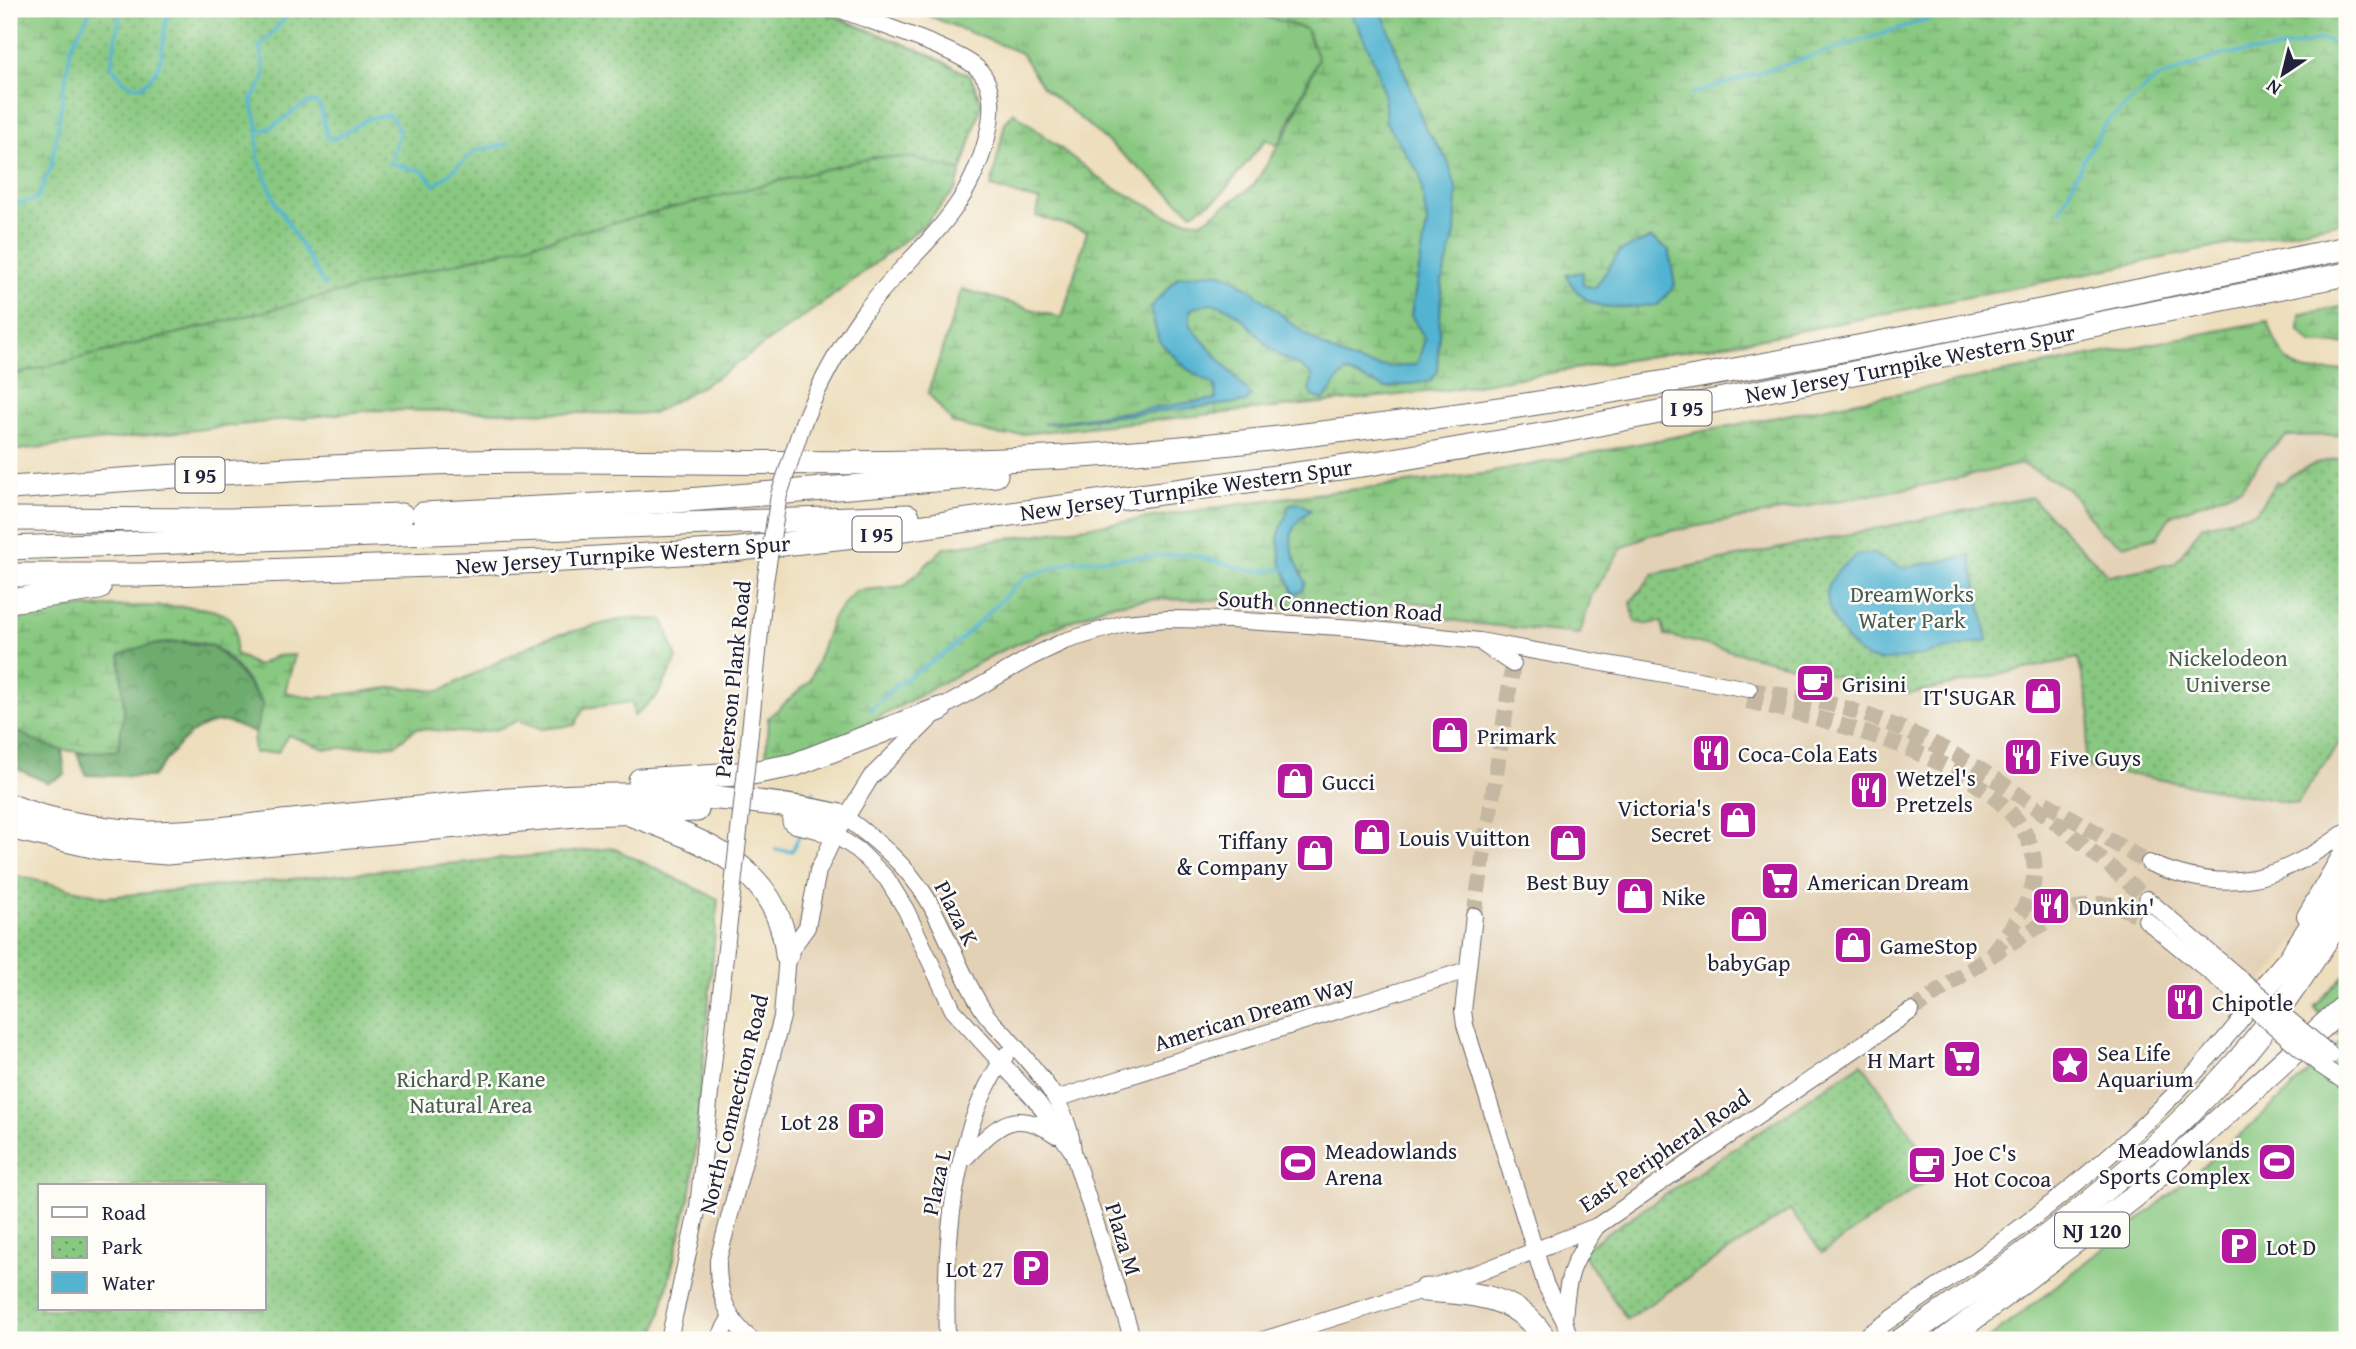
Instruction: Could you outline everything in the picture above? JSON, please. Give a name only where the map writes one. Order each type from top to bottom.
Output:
[{"type":"highway","name":"New Jersey Turnpike Western Spur","points":[[9,488],[282,470],[510,461],[839,464],[1105,455],[1382,427],[1604,394],[1850,349],[2347,248]]},
{"type":"highway","name":"New Jersey Turnpike Western Spur","points":[[9,575],[177,574],[672,554],[820,541],[1363,464],[1559,432],[2347,274]]},
{"type":"highway","points":[[9,519],[228,520],[609,505],[903,484],[1060,468],[1105,455]]},
{"type":"highway","points":[[9,548],[786,522],[984,511],[1022,512]]},
{"type":"highway","points":[[9,601],[177,574]]},
{"type":"highway","points":[[541,796],[587,785],[778,769],[842,749],[940,709]]},
{"type":"highway","points":[[9,791],[84,824]]},
{"type":"highway","points":[[9,805],[30,813],[84,824],[130,831],[173,832],[541,796],[646,793],[792,813],[829,823]]},
{"type":"highway","points":[[9,827],[101,848],[167,853],[622,812],[691,810],[792,813]]},
{"type":"highway","points":[[622,812],[696,838],[737,864],[775,908],[784,931],[787,955]]},
{"type":"highway","points":[[2268,984],[2288,961],[2347,871]]},
{"type":"highway","name":"NJ 120","points":[[1901,1340],[2067,1217],[2187,1115],[2258,1038],[2347,908]]},
{"type":"highway","points":[[2329,935],[2347,919]]},
{"type":"highway","name":"NJ 120","points":[[1945,1340],[2036,1274],[2141,1191],[2347,1004]]},
{"type":"highway","points":[[1425,1290],[1495,1298],[1521,1312],[1545,1340]]},
{"type":"street","name":"Paterson Plank Road","points":[[669,1340],[698,1207],[765,582],[779,495],[803,423],[825,376],[862,315],[963,195],[989,128],[992,102],[986,80],[979,69],[961,58],[839,9]]},
{"type":"street","name":"South Connection Road","points":[[940,709],[1054,646],[1088,633],[1146,620],[1188,618],[1313,624],[1479,641],[1731,688],[1748,695]]},
{"type":"street","points":[[1479,641],[1513,664]]},
{"type":"street","points":[[787,955],[807,927],[829,823],[880,766],[940,709]]},
{"type":"street","name":"Plaza K","points":[[829,823],[890,853],[915,881],[937,916],[962,973],[983,1011],[1013,1044]]},
{"type":"street","name":"Plaza K","points":[[829,823],[887,879],[906,910],[953,1010],[1001,1062]]},
{"type":"street","points":[[2148,863],[2203,879],[2253,878],[2302,863],[2347,831]]},
{"type":"street","points":[[1860,1340],[1985,1252],[2123,1142],[2190,1080],[2232,1033],[2268,984],[2347,844]]},
{"type":"street","points":[[2147,899],[2237,986],[2325,1060],[2347,1083]]},
{"type":"street","points":[[1474,916],[1463,1011],[1468,1036],[1546,1286],[1564,1320],[1570,1340]]},
{"type":"street","points":[[2146,920],[2237,986]]},
{"type":"street","name":"North Connection Road","points":[[752,1340],[731,1316],[720,1289],[718,1260],[782,1017],[787,955]]},
{"type":"street","name":"American Dream Way","points":[[1056,1099],[1467,970]]},
{"type":"street","name":"East Peripheral Road","points":[[1263,1340],[1425,1290],[1536,1251],[1597,1226],[1912,1011]]},
{"type":"street","name":"Plaza L","points":[[947,1340],[947,1247],[964,1159],[979,1099],[1013,1044]]},
{"type":"street","name":"Plaza M","points":[[1013,1044],[1056,1099],[1072,1137],[1073,1152],[1133,1340]]},
{"type":"street","points":[[2325,1060],[2347,1072]]},
{"type":"street","name":"Plaza M","points":[[1001,1062],[1038,1103],[1073,1152]]},
{"type":"street","points":[[964,1159],[993,1130],[1011,1122],[1028,1121],[1041,1125],[1062,1139]]},
{"type":"street","points":[[1564,1320],[1568,1277],[1577,1256],[1597,1226]]},
{"type":"street","points":[[718,1340],[731,1316]]},
{"type":"shaded area","points":[[2347,435],[2347,871],[2169,1108],[1871,1340],[736,1340],[687,1308],[817,850],[848,798],[885,751],[901,708],[998,652],[1108,605],[1151,599],[1219,600],[1384,613],[1395,610],[1434,614],[1468,623],[1580,634],[1592,594],[1622,548],[1649,535],[1936,483],[2022,464],[2068,488],[2101,532],[2156,537],[2171,515],[2241,488],[2265,454],[2287,436]]},
{"type":"shaded area","points":[[1395,610],[1434,614],[1433,622],[1394,618]]},
{"type":"green space","points":[[9,9],[816,9],[928,54],[970,76],[982,103],[956,189],[923,226],[830,298],[719,376],[652,414],[373,410],[9,451]]},
{"type":"green space","points":[[91,9],[816,9],[928,54],[970,76],[982,103],[961,171],[914,158],[874,157],[9,376],[9,200],[16,204],[36,199],[51,167],[71,47]]},
{"type":"green space","points":[[912,9],[1241,9],[1306,29],[1318,59],[1278,146],[1266,139],[1219,197],[1192,213],[1042,86],[1021,53]]},
{"type":"green space","points":[[1241,9],[2347,9],[2347,221],[1769,337],[1446,390],[1002,436],[953,423],[928,393],[962,289],[1062,318],[1087,231],[1036,216],[1040,201],[991,187],[1005,123],[1013,112],[1107,184],[1170,217],[1202,222],[1254,185],[1289,128],[1318,59],[1306,29]]},
{"type":"green space","points":[[2347,306],[2347,344],[2312,344],[2299,331],[2300,314]]},
{"type":"green space","points":[[2268,321],[2280,350],[2295,366],[2316,372],[2347,369],[2347,435],[2287,436],[2265,454],[2241,488],[2171,515],[2157,537],[2123,545],[2101,532],[2068,488],[2022,464],[1936,483],[1649,535],[1622,548],[1592,594],[1580,634],[1468,623],[1438,617],[1437,605],[1394,600],[1384,613],[1219,600],[1151,599],[1108,605],[998,652],[840,739],[766,758],[768,718],[810,681],[833,617],[855,591],[904,586],[944,548],[1281,498],[1483,474]]},
{"type":"green space","points":[[2347,458],[2347,732],[2296,804],[2083,766],[2091,714],[2078,658],[1908,694],[1665,635],[1662,622],[1635,622],[1631,602],[1653,574],[2031,497],[2109,576],[2175,563],[2202,526],[2256,512],[2277,481],[2281,483],[2320,462]]},
{"type":"green space","points":[[194,607],[220,612],[234,625],[235,653],[257,666],[276,656],[295,655],[285,692],[315,698],[397,687],[440,691],[545,638],[627,618],[663,620],[677,659],[657,696],[634,716],[632,702],[584,708],[575,725],[542,729],[518,720],[495,730],[482,732],[417,728],[395,745],[325,749],[288,735],[278,752],[254,753],[253,742],[263,703],[240,672],[227,656],[212,646],[191,642],[165,643],[120,655],[124,711],[118,750],[69,751],[50,747],[21,733],[9,731],[9,625],[22,618],[55,610]]},
{"type":"green space","points":[[178,642],[212,646],[232,664],[263,704],[255,733],[224,722],[212,723],[183,741],[152,777],[86,775],[77,753],[85,754],[124,711],[120,655],[137,647]]},
{"type":"green space","points":[[9,731],[29,735],[62,749],[65,775],[48,783],[9,765]]},
{"type":"green space","name":"Richard P. Kane Natural Area","points":[[613,848],[718,899],[692,1186],[654,1340],[9,1340],[9,874],[106,897]]},
{"type":"green space","name":"Meadowlands Sports Complex","points":[[2347,972],[2347,1340],[1987,1340],[2214,1157],[2343,1039],[2314,1007]]},
{"type":"green space","points":[[1862,1063],[1938,1173],[1822,1253],[1790,1210],[1627,1319],[1581,1251]]},
{"type":"water","points":[[1348,9],[1381,9],[1425,127],[1448,161],[1457,191],[1455,234],[1442,282],[1437,372],[1430,381],[1385,388],[1346,372],[1323,400],[1312,396],[1309,390],[1313,376],[1309,372],[1280,356],[1229,309],[1218,305],[1205,305],[1190,310],[1190,326],[1251,395],[1246,402],[1043,424],[1216,399],[1215,385],[1187,369],[1159,341],[1150,308],[1178,277],[1210,273],[1226,275],[1244,285],[1317,342],[1353,361],[1394,367],[1417,364],[1425,339],[1411,315],[1427,223],[1420,175],[1385,121],[1380,78],[1362,34]]},
{"type":"water","points":[[1651,238],[1669,250],[1675,286],[1658,305],[1617,307],[1594,303],[1584,298],[1566,275],[1582,272],[1583,285],[1595,288],[1620,251]]},
{"type":"water","points":[[1300,503],[1311,510],[1301,518],[1291,535],[1293,553],[1306,583],[1301,592],[1294,594],[1281,562],[1278,538],[1290,504]]},
{"type":"water","points":[[1860,554],[1874,554],[1902,568],[1970,556],[1988,640],[1892,660],[1863,656],[1852,647],[1833,619],[1827,597],[1832,578]]},
{"type":"waterway","points":[[9,200],[16,204],[37,199],[51,167],[71,47],[91,9]]},
{"type":"waterway","points":[[121,9],[111,66],[126,83],[139,87],[149,80],[159,63],[169,9]]},
{"type":"waterway","points":[[293,9],[259,48],[264,63],[264,75],[261,87],[251,99],[258,127],[258,158],[276,203],[325,286]]},
{"type":"waterway","points":[[1692,94],[1960,9]]},
{"type":"waterway","points":[[2060,211],[2085,157],[2105,124],[2156,79],[2224,54],[2268,51],[2321,40],[2347,46]]},
{"type":"waterway","points":[[258,127],[263,131],[302,106],[316,102],[321,108],[327,137],[333,140],[369,118],[389,115],[400,130],[390,163],[423,171],[435,185],[477,150],[508,144]]},
{"type":"waterway","points":[[871,710],[895,686],[951,649],[1025,577],[1075,561],[1188,554],[1252,571],[1284,569],[1287,566]]},
{"type":"waterway","points":[[810,803],[814,791]]},
{"type":"waterway","points":[[776,850],[792,851],[802,830]]},
{"type":"tunnel","points":[[1474,916],[1513,664]]},
{"type":"tunnel","points":[[1749,689],[1848,709],[1933,743],[2008,787],[2078,840],[2147,899]]},
{"type":"tunnel","points":[[1747,701],[1875,736],[1924,756],[1969,779],[2005,808],[2029,840],[2034,878],[2023,910],[1990,956]]},
{"type":"tunnel","points":[[2045,803],[2149,863]]},
{"type":"tunnel","points":[[1911,1011],[2031,930],[2081,907],[2113,905],[2146,920]]},
{"type":"place","name":"Grisini","points":[[1815,683]]},
{"type":"place","name":"IT'SUGAR","points":[[2043,696]]},
{"type":"place","name":"Primark","points":[[1450,735]]},
{"type":"place","name":"Coca-Cola Eats","points":[[1711,753]]},
{"type":"place","name":"Five Guys","points":[[2023,757]]},
{"type":"place","name":"Gucci","points":[[1295,781]]},
{"type":"place","name":"Wetzel's Pretzels","points":[[1869,790]]},
{"type":"place","name":"Victoria's Secret","points":[[1738,820]]},
{"type":"place","name":"Louis Vuitton","points":[[1372,837]]},
{"type":"place","name":"Best Buy","points":[[1568,843]]},
{"type":"place","name":"Tiffany & Company","points":[[1315,853]]},
{"type":"place","name":"American Dream","points":[[1780,881]]},
{"type":"place","name":"Nike","points":[[1635,896]]},
{"type":"place","name":"Dunkin'","points":[[2051,906]]},
{"type":"place","name":"babyGap","points":[[1749,924]]},
{"type":"place","name":"GameStop","points":[[1853,945]]},
{"type":"place","name":"Chipotle","points":[[2185,1002]]},
{"type":"place","name":"H Mart","points":[[1962,1059]]},
{"type":"place","name":"Sea Life Aquarium","points":[[2070,1065]]},
{"type":"place","name":"Lot 28","points":[[866,1121]]},
{"type":"place","name":"Meadowlands Sports Complex","points":[[2277,1162]]},
{"type":"place","name":"Meadowlands Arena","points":[[1298,1163]]},
{"type":"place","name":"Joe C's Hot Cocoa","points":[[1927,1165]]},
{"type":"place","name":"Lot D","points":[[2239,1246]]},
{"type":"place","name":"Lot 27","points":[[1031,1268]]},
{"type":"park label","name":"DreamWorks Water Park","points":[[1912,606]]},
{"type":"park label","name":"Nickelodeon Universe","points":[[2228,670]]}]
